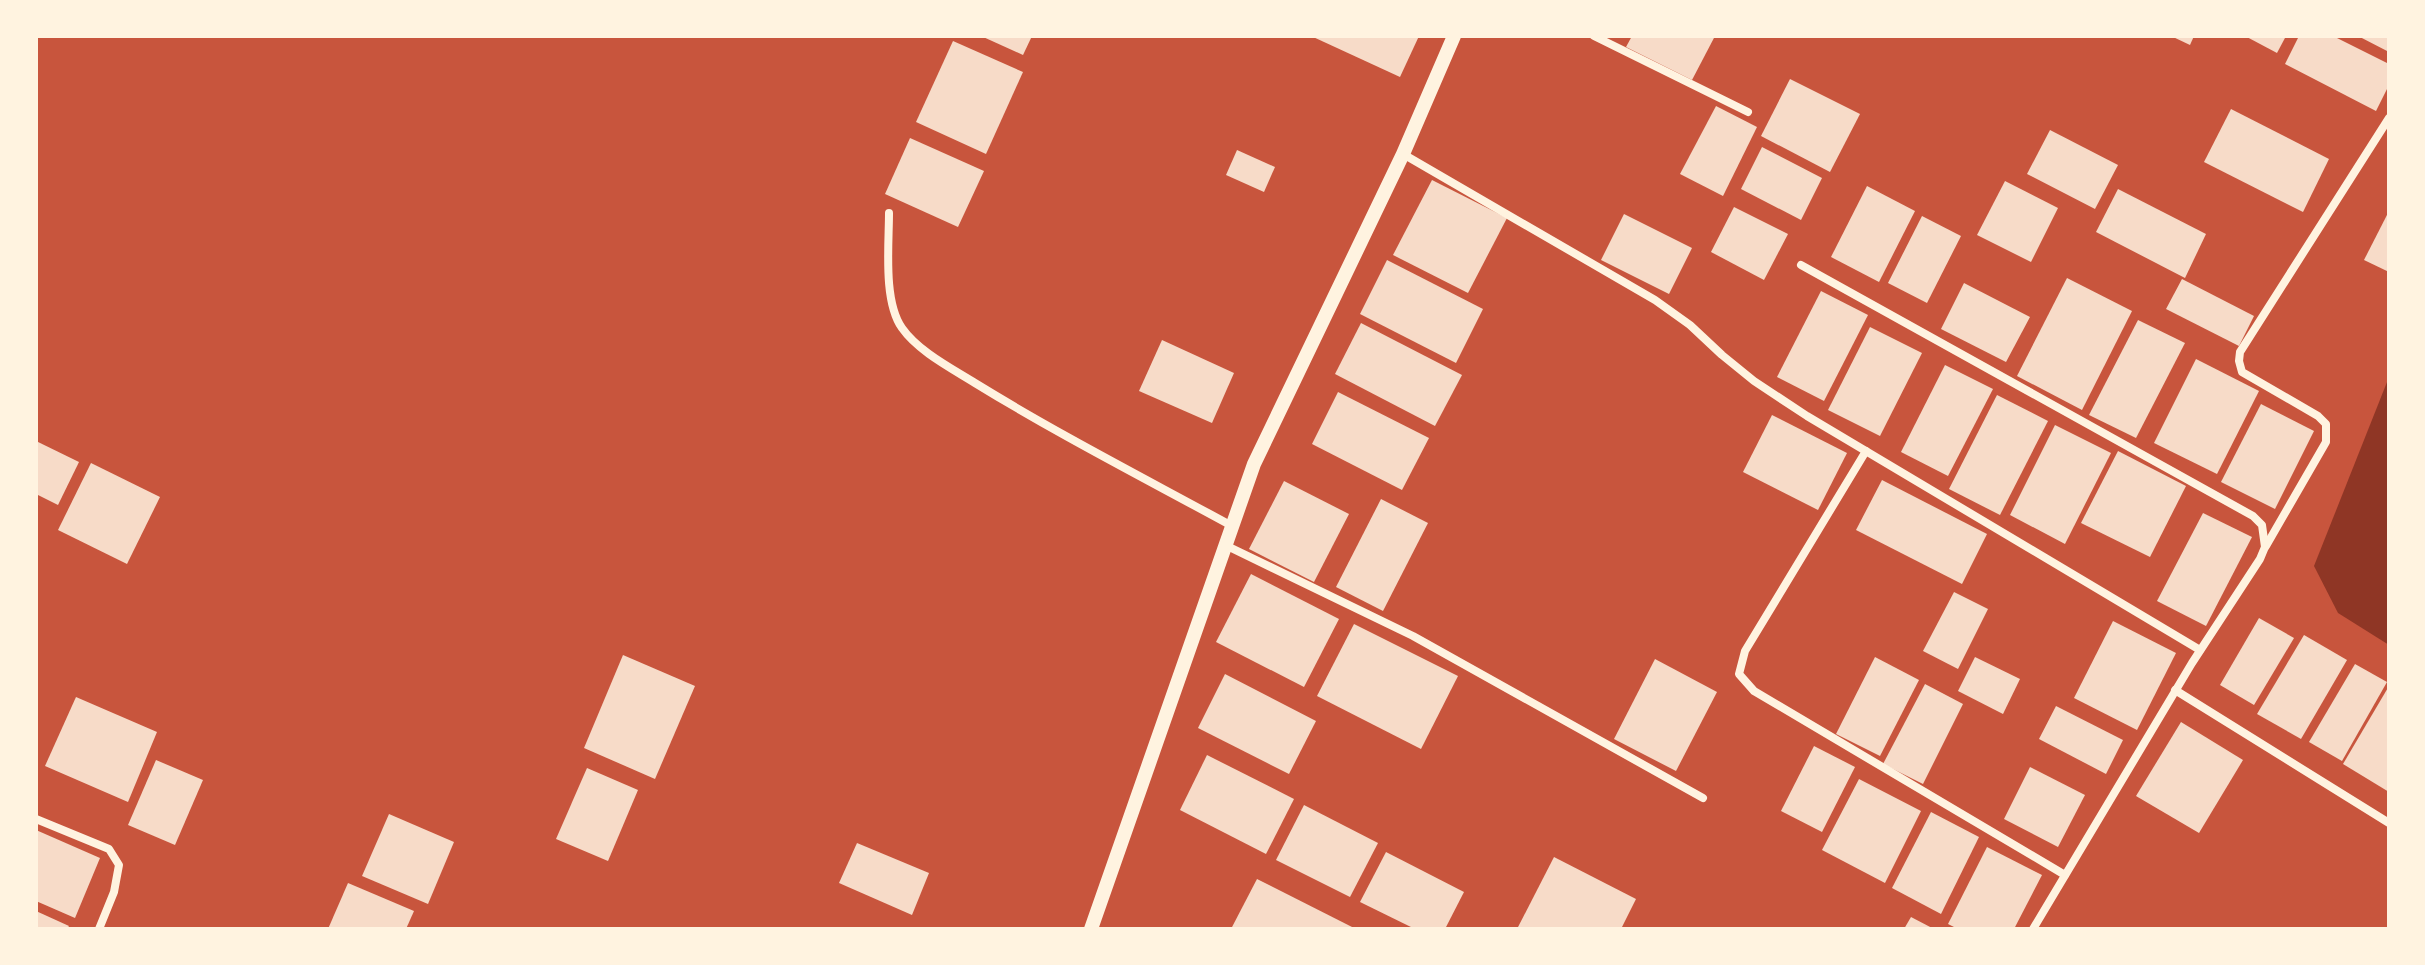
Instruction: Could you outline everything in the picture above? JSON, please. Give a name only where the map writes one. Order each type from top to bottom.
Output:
[{"type":"street","points":[[1091,929],[1254,464],[1403,154],[1454,36]]},
{"type":"street","points":[[1594,36],[1748,112]]},
{"type":"street","points":[[2033,929],[2175,690],[2260,559],[2326,442],[2326,424],[2318,416],[2242,372],[2240,352],[2389,118]]},
{"type":"street","points":[[1403,154],[1655,300],[1690,325],[1754,381],[2200,650]]},
{"type":"street","points":[[889,213],[889,281],[893,306],[901,327],[919,344],[1007,403],[1232,526]]},
{"type":"street","points":[[1801,265],[2253,516],[2262,525],[2265,547]]},
{"type":"street","points":[[1866,451],[1745,651],[1739,674],[1754,691],[2065,875]]},
{"type":"street","points":[[1225,545],[1413,636],[1703,798]]},
{"type":"street","points":[[2175,690],[2389,823]]},
{"type":"street","points":[[36,819],[109,849],[119,865],[114,892],[99,929]]},
{"type":"shaded area","points":[[2389,377],[2389,645],[2338,613],[2314,566]]},
{"type":"building","points":[[981,36],[1032,36],[1023,55]]},
{"type":"building","points":[[1311,36],[1419,36],[1400,77]]},
{"type":"building","points":[[1632,36],[1715,36],[1692,80],[1626,47]]},
{"type":"building","points":[[2171,36],[2194,36],[2190,45]]},
{"type":"building","points":[[2245,36],[2286,36],[2277,53]]},
{"type":"building","points":[[2299,36],[2333,36],[2389,64],[2389,85],[2376,111],[2285,64]]},
{"type":"building","points":[[2358,36],[2389,36],[2389,52]]},
{"type":"building","points":[[953,41],[1023,72],[986,154],[916,122]]},
{"type":"building","points":[[1790,79],[1860,114],[1830,172],[1761,136]]},
{"type":"building","points":[[1716,106],[1757,127],[1723,196],[1680,174]]},
{"type":"building","points":[[2231,109],[2329,159],[2303,212],[2204,162]]},
{"type":"building","points":[[2050,130],[2118,165],[2095,209],[2027,174]]},
{"type":"building","points":[[910,138],[984,171],[958,227],[885,194]]},
{"type":"building","points":[[1762,147],[1822,178],[1801,220],[1741,189]]},
{"type":"building","points":[[1237,150],[1275,167],[1264,192],[1226,175]]},
{"type":"building","points":[[1432,180],[1507,218],[1468,293],[1393,255]]},
{"type":"building","points":[[2005,181],[2058,208],[2031,262],[1977,235]]},
{"type":"building","points":[[1867,186],[1915,211],[1879,282],[1831,257]]},
{"type":"building","points":[[2118,189],[2206,234],[2185,278],[2096,232]]},
{"type":"building","points":[[1734,207],[1788,234],[1764,280],[1711,252]]},
{"type":"building","points":[[2389,211],[2389,272],[2364,260]]},
{"type":"building","points":[[1624,214],[1692,248],[1669,294],[1601,260]]},
{"type":"building","points":[[1922,216],[1961,236],[1927,303],[1888,283]]},
{"type":"building","points":[[1387,260],[1483,309],[1456,363],[1360,314]]},
{"type":"building","points":[[2067,278],[2132,311],[2082,410],[2017,376]]},
{"type":"building","points":[[2182,279],[2254,316],[2239,346],[2166,309]]},
{"type":"building","points":[[1964,283],[2030,317],[2006,362],[1941,329]]},
{"type":"building","points":[[1821,291],[1868,315],[1824,401],[1777,377]]},
{"type":"building","points":[[2138,320],[2185,343],[2136,438],[2089,415]]},
{"type":"building","points":[[1361,323],[1462,375],[1435,426],[1335,374]]},
{"type":"building","points":[[1870,327],[1922,353],[1880,436],[1828,410]]},
{"type":"building","points":[[1162,340],[1234,373],[1212,423],[1139,391]]},
{"type":"building","points":[[2196,359],[2259,391],[2217,474],[2154,443]]},
{"type":"building","points":[[1945,365],[1993,389],[1948,476],[1901,452]]},
{"type":"building","points":[[1338,392],[1429,438],[1402,490],[1312,444]]},
{"type":"building","points":[[1997,395],[2048,421],[2000,515],[1949,489]]},
{"type":"building","points":[[2261,404],[2314,431],[2275,509],[2221,482]]},
{"type":"building","points":[[1772,415],[1847,453],[1818,510],[1743,472]]},
{"type":"building","points":[[2055,425],[2111,453],[2065,544],[2010,515]]},
{"type":"building","points":[[36,441],[79,462],[58,505],[36,494]]},
{"type":"building","points":[[2118,451],[2186,486],[2150,557],[2081,523]]},
{"type":"building","points":[[91,463],[160,497],[127,564],[58,530]]},
{"type":"building","points":[[1882,480],[1987,534],[1962,584],[1856,530]]},
{"type":"building","points":[[1284,481],[1349,514],[1314,582],[1249,549]]},
{"type":"building","points":[[1381,499],[1428,523],[1383,611],[1336,587]]},
{"type":"building","points":[[2203,513],[2252,537],[2206,626],[2157,601]]},
{"type":"building","points":[[1251,574],[1339,619],[1304,687],[1216,642]]},
{"type":"building","points":[[1954,592],[1988,609],[1958,669],[1923,651]]},
{"type":"building","points":[[2259,618],[2294,638],[2254,705],[2220,685]]},
{"type":"building","points":[[2113,621],[2176,653],[2137,730],[2074,698]]},
{"type":"building","points":[[1354,624],[1458,676],[1421,749],[1317,696]]},
{"type":"building","points":[[2304,635],[2347,660],[2301,739],[2257,714]]},
{"type":"building","points":[[623,655],[695,686],[655,779],[584,748]]},
{"type":"building","points":[[1875,657],[1919,680],[1880,756],[1836,734]]},
{"type":"building","points":[[1975,657],[2020,679],[2003,714],[1958,691]]},
{"type":"building","points":[[1655,659],[1717,692],[1676,771],[1614,739]]},
{"type":"building","points":[[2355,664],[2387,682],[2342,761],[2309,742]]},
{"type":"building","points":[[1225,674],[1316,721],[1289,774],[1198,728]]},
{"type":"building","points":[[1925,684],[1963,704],[1923,784],[1883,764]]},
{"type":"building","points":[[2389,686],[2389,792],[2343,764]]},
{"type":"building","points":[[76,697],[157,732],[128,802],[45,766]]},
{"type":"building","points":[[2056,706],[2123,740],[2106,774],[2039,739]]},
{"type":"building","points":[[2181,722],[2243,760],[2199,833],[2136,796]]},
{"type":"building","points":[[1814,746],[1855,767],[1822,832],[1781,811]]},
{"type":"building","points":[[1207,755],[1294,799],[1266,854],[1180,810]]},
{"type":"building","points":[[156,760],[203,780],[175,845],[128,825]]},
{"type":"building","points":[[2030,767],[2085,795],[2058,847],[2004,819]]},
{"type":"building","points":[[587,768],[638,790],[608,861],[556,839]]},
{"type":"building","points":[[1859,779],[1921,811],[1885,883],[1822,850]]},
{"type":"building","points":[[1304,805],[1378,843],[1350,897],[1276,860]]},
{"type":"building","points":[[1931,812],[1979,837],[1941,914],[1892,888]]},
{"type":"building","points":[[389,814],[454,842],[428,904],[362,876]]},
{"type":"building","points":[[36,830],[100,858],[75,918],[36,901]]},
{"type":"building","points":[[857,843],[929,873],[912,915],[839,883]]},
{"type":"building","points":[[1987,847],[2042,875],[2014,929],[1958,929],[1948,924]]},
{"type":"building","points":[[1386,852],[1464,892],[1445,929],[1415,929],[1360,902]]},
{"type":"building","points":[[1554,857],[1636,899],[1621,929],[1517,929]]},
{"type":"building","points":[[1257,879],[1356,929],[1231,929]]},
{"type":"building","points":[[348,883],[414,911],[406,929],[328,929]]},
{"type":"building","points":[[36,911],[69,926],[67,929],[36,929]]},
{"type":"building","points":[[1911,917],[1934,929],[1904,929]]}]
